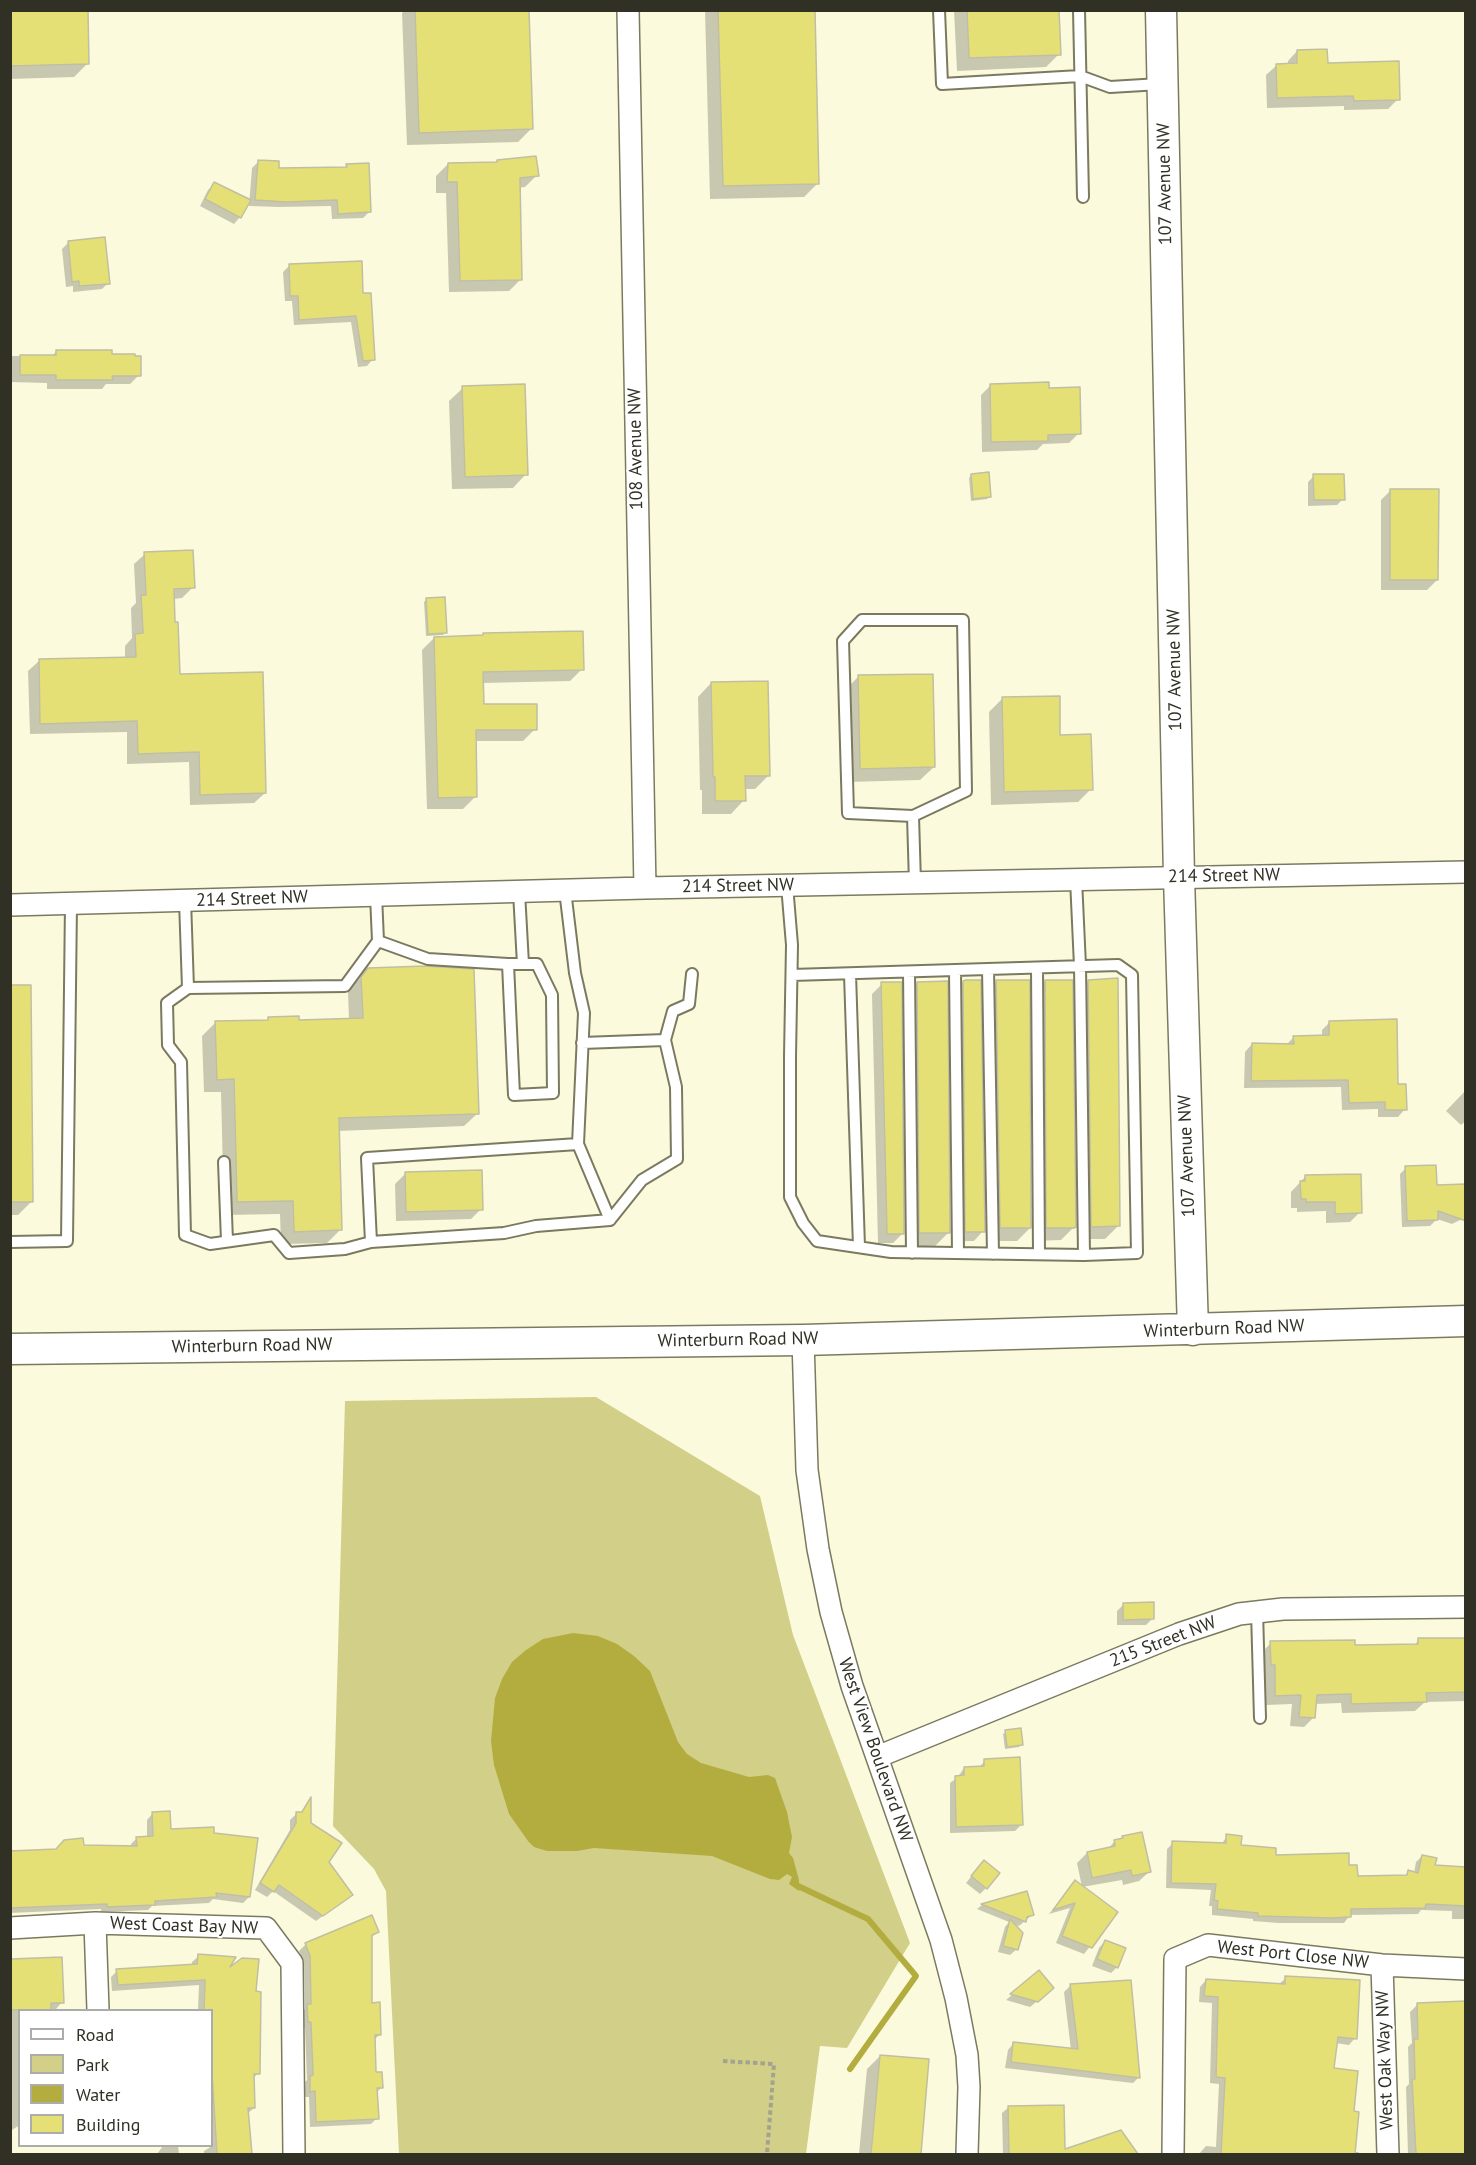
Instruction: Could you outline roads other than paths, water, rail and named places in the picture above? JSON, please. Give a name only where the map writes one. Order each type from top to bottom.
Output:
[{"type":"main road","name":"107 Avenue NW","points":[[1161,10],[1179,877],[1192,1330]]},
{"type":"main road","name":"Winterburn Road NW","points":[[10,1349],[803,1340],[1466,1321]]},
{"type":"street","name":"108 Avenue NW","points":[[628,10],[645,888]]},
{"type":"street","name":"214 Street NW","points":[[10,905],[645,888],[1466,872]]},
{"type":"street","name":"West View Boulevard NW","points":[[803,1340],[807,1470],[818,1549],[839,1643],[942,1940],[967,2055],[969,2087],[967,2154]]},
{"type":"street","name":"215 Street NW","points":[[877,1757],[1217,1620],[1257,1611],[1466,1607]]},
{"type":"street","name":"West Coast Bay NW","points":[[10,1928],[95,1923],[266,1928],[292,1963],[294,2154]]},
{"type":"street","points":[[95,1923],[98,2009]]},
{"type":"street","name":"West Port Close NW","points":[[1173,2154],[1175,1959],[1208,1945],[1382,1965],[1466,1969]]},
{"type":"street","name":"West Oak Way NW","points":[[1382,1965],[1388,2154]]},
{"type":"lane","points":[[939,10],[942,84],[1080,76],[1110,87],[1163,84]]},
{"type":"lane","points":[[1079,10],[1083,197]]},
{"type":"lane","points":[[862,620],[963,620],[966,791],[913,816],[848,813],[843,641],[862,620]]},
{"type":"lane","points":[[913,816],[915,883]]},
{"type":"lane","points":[[1076,879],[1080,966],[1084,1255]]},
{"type":"lane","points":[[787,885],[792,945],[790,1197],[803,1223],[817,1241],[912,1253],[1137,1254],[1132,975],[1118,965],[792,975]]},
{"type":"lane","points":[[565,890],[574,973],[584,1012],[578,1144],[610,1220]]},
{"type":"lane","points":[[519,891],[523,964]]},
{"type":"lane","points":[[376,895],[378,941],[345,986],[188,988],[167,1003],[168,1045],[181,1062],[185,1235],[210,1244],[274,1235],[289,1253],[345,1249],[371,1242],[504,1233],[536,1226],[610,1220],[642,1180],[677,1158],[676,1087],[665,1040],[673,1011],[689,1004],[692,974]]},
{"type":"lane","points":[[185,900],[188,988]]},
{"type":"lane","points":[[10,1242],[67,1241],[71,903]]},
{"type":"lane","points":[[378,941],[428,959],[537,964],[552,995],[553,1093],[514,1095],[508,964]]},
{"type":"lane","points":[[1037,968],[1039,1254]]},
{"type":"lane","points":[[988,969],[993,1254]]},
{"type":"lane","points":[[955,970],[958,1253]]},
{"type":"lane","points":[[909,972],[912,1253]]},
{"type":"lane","points":[[850,974],[859,1247]]},
{"type":"lane","points":[[582,1043],[665,1040]]},
{"type":"lane","points":[[371,1242],[367,1158],[578,1144]]},
{"type":"lane","points":[[224,1162],[227,1241]]},
{"type":"lane","points":[[1257,1611],[1260,1718]]},
{"type":"water","points":[[573,1633],[598,1636],[617,1644],[650,1671],[678,1742],[687,1754],[701,1763],[749,1777],[768,1775],[775,1778],[787,1812],[792,1837],[789,1853],[793,1858],[799,1880],[799,1891],[789,1884],[792,1877],[787,1874],[779,1880],[770,1879],[712,1856],[594,1848],[577,1851],[547,1851],[534,1847],[528,1841],[509,1814],[494,1765],[491,1741],[495,1698],[512,1662],[526,1650],[543,1639]]},
{"type":"waterway","points":[[798,1886],[868,1919],[916,1976],[850,2069]]}]
